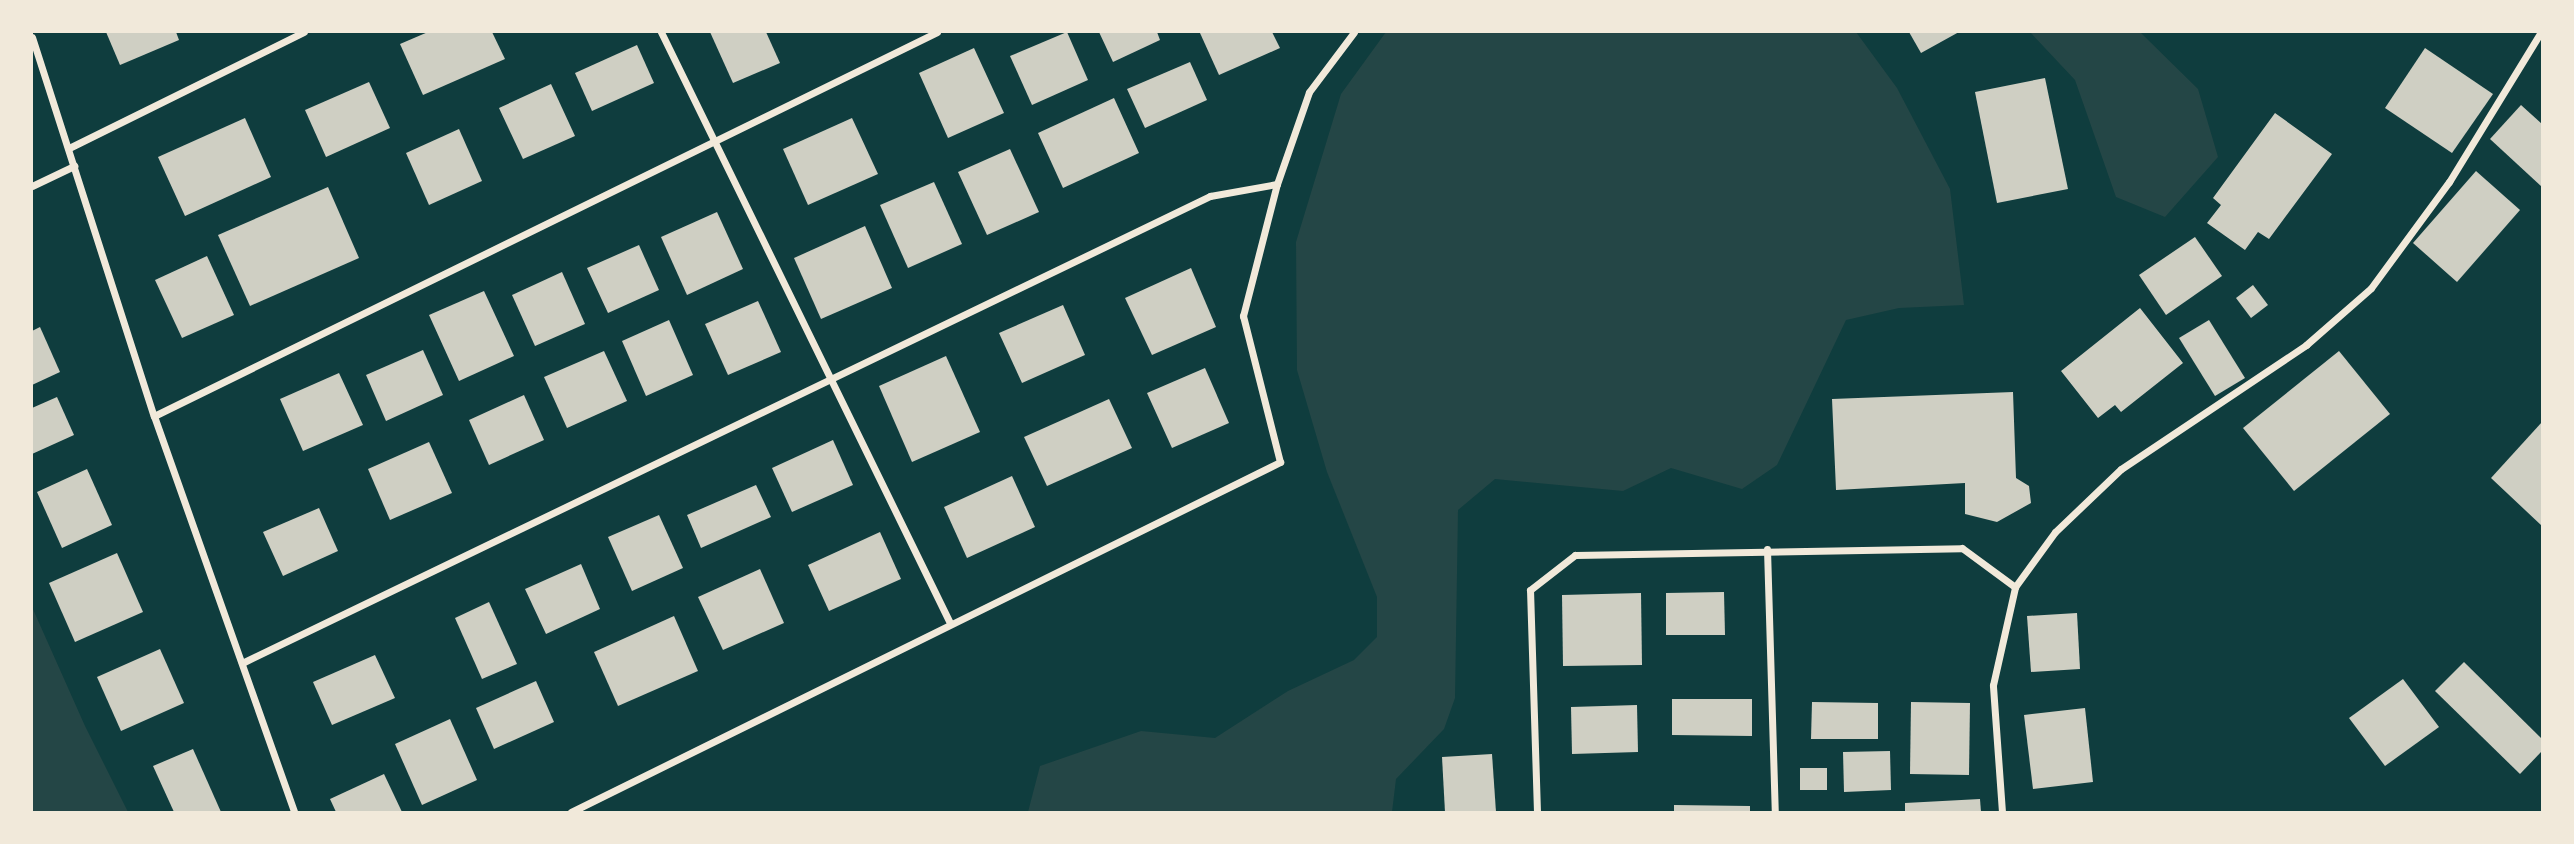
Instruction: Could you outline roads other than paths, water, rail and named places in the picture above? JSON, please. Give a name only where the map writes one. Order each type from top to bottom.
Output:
[{"type":"street","points":[[69,148],[304,32]]},
{"type":"street","points":[[661,32],[950,623]]},
{"type":"street","points":[[154,416],[937,32]]},
{"type":"street","points":[[571,813],[950,623],[1280,462],[1243,316],[1277,184],[1309,92],[1354,32]]},
{"type":"street","points":[[2001,813],[1993,685],[2015,587],[2055,532],[2121,468],[2306,345],[2371,288],[2449,181],[2541,32]]},
{"type":"street","points":[[32,37],[154,416],[295,813]]},
{"type":"street","points":[[32,186],[74,166]]},
{"type":"street","points":[[242,663],[1210,196],[1277,184]]},
{"type":"street","points":[[1537,813],[1530,590],[1575,555],[1766,549],[1962,548],[2015,587]]},
{"type":"street","points":[[1766,549],[1775,813]]}]
